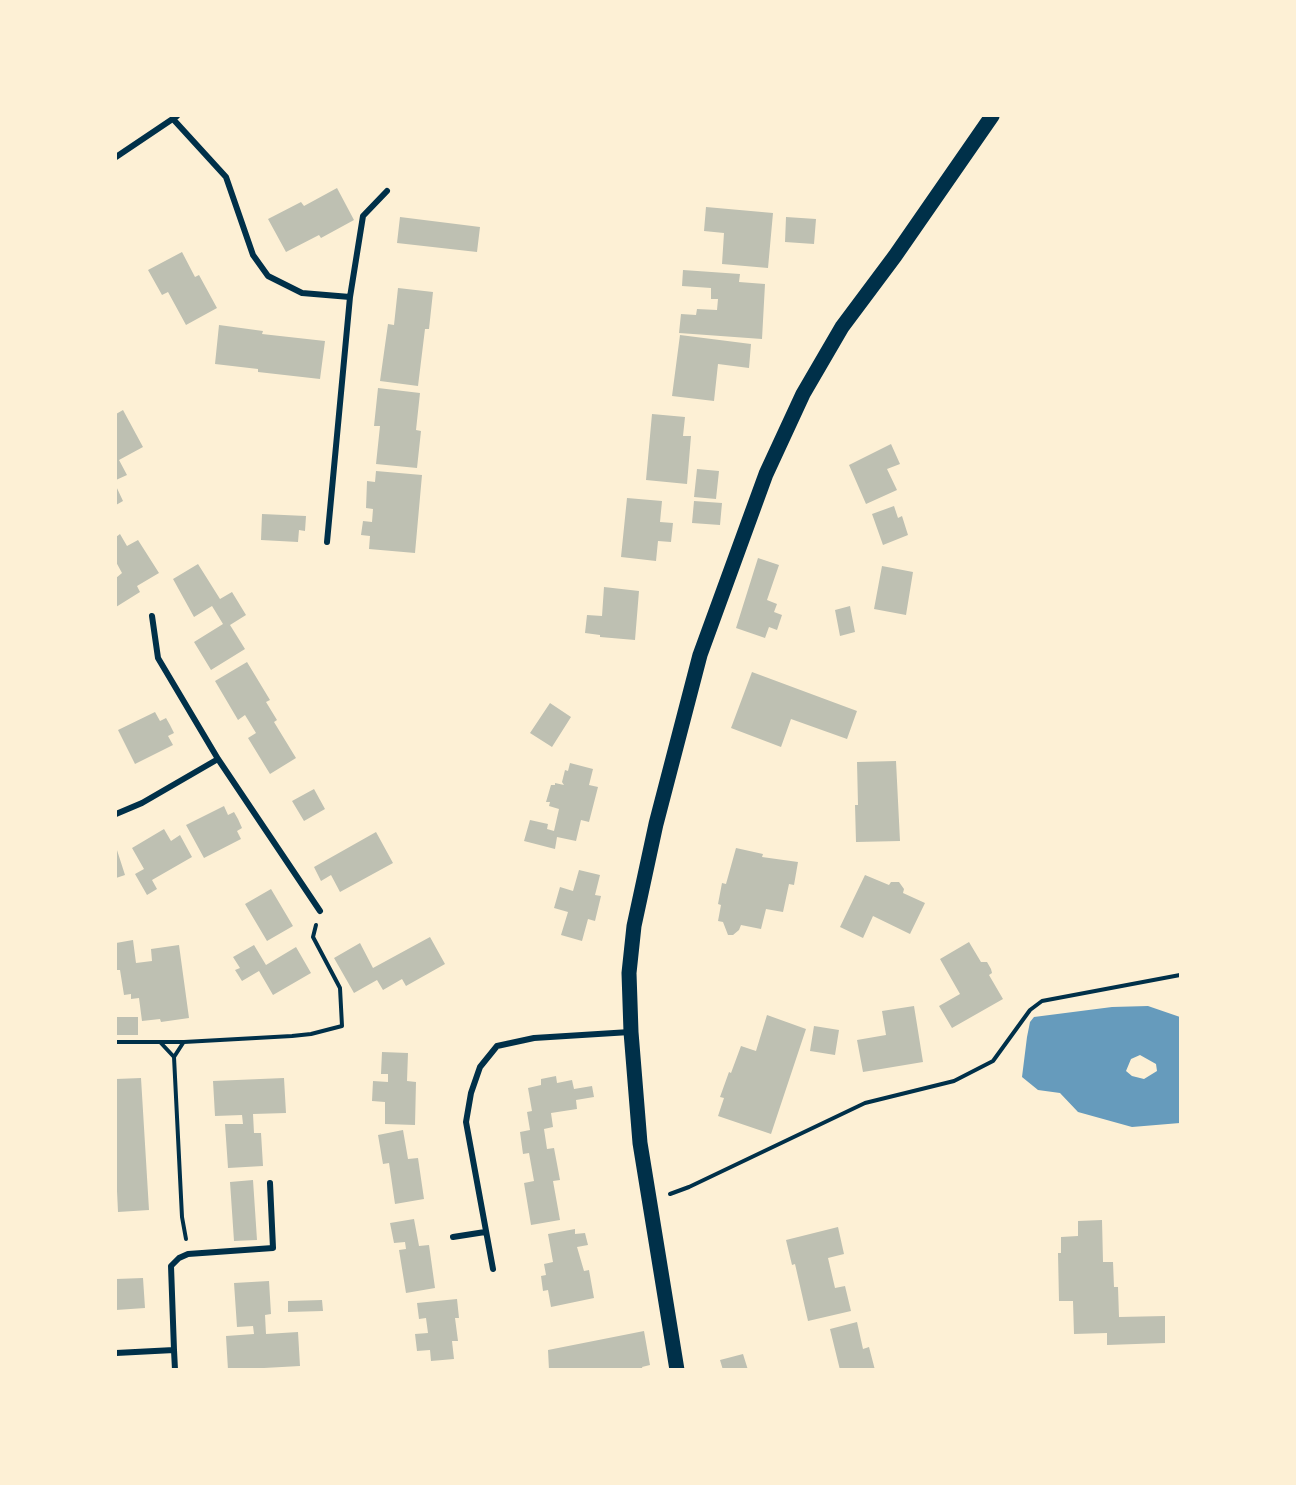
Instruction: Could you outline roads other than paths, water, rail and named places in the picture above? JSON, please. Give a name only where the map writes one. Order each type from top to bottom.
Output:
[{"type":"main road","points":[[677,1370],[640,1143],[630,1032],[629,973],[634,926],[656,824],[700,655],[766,474],[803,394],[842,327],[895,256],[992,116]]},
{"type":"street","points":[[116,157],[175,117],[226,177],[253,255],[268,276],[302,293],[350,297]]},
{"type":"street","points":[[327,542],[350,297],[363,216],[387,191]]},
{"type":"street","points":[[152,616],[158,658],[218,759],[320,911]]},
{"type":"street","points":[[116,814],[218,759]]},
{"type":"street","points":[[493,1269],[466,1122],[471,1093],[480,1067],[497,1046],[534,1038],[630,1032]]},
{"type":"street","points":[[175,1370],[171,1266],[179,1258],[188,1254],[273,1248],[270,1183]]},
{"type":"street","points":[[453,1237],[485,1232]]},
{"type":"street","points":[[116,1353],[174,1350]]},
{"type":"water","points":[[1148,1006],[1180,1017],[1180,1123],[1132,1127],[1078,1112],[1060,1093],[1038,1090],[1022,1077],[1030,1022],[1034,1017],[1112,1007]],"holes":[[[1140,1055],[1156,1064],[1157,1071],[1144,1079],[1132,1076],[1126,1071],[1131,1059]]]}]
